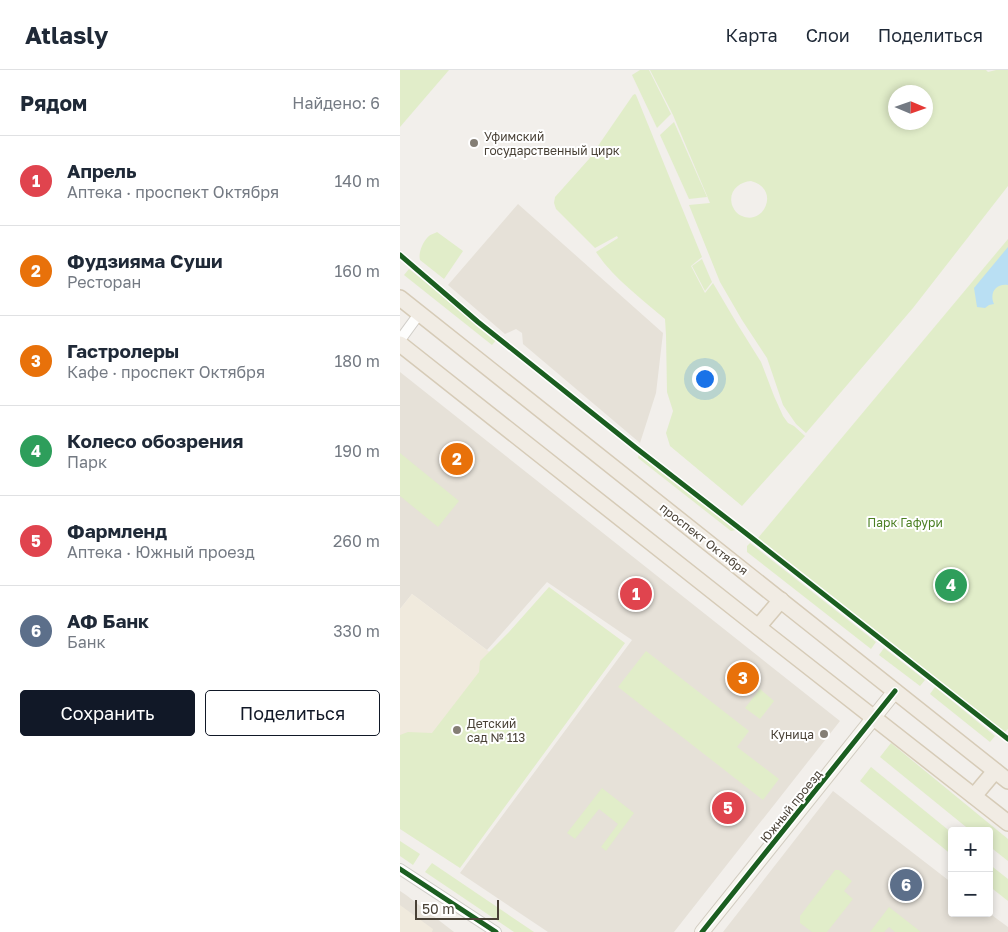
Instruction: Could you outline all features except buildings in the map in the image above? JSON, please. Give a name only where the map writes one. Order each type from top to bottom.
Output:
[{"type":"main road","name":"проспект Октября","points":[[400,298],[1008,781]]},
{"type":"main road","points":[[400,342],[1008,823]]},
{"type":"main road","points":[[758,627],[781,600]]},
{"type":"main road","points":[[974,796],[995,771]]},
{"type":"street","points":[[400,342],[420,314]]},
{"type":"street","name":"Южный проезд","points":[[702,932],[895,691]]},
{"type":"street","points":[[400,869],[496,932]]},
{"type":"shaded area","points":[[518,204],[663,333],[656,393],[640,443],[523,344],[522,333],[516,329],[505,334],[448,285]]},
{"type":"shaded area","points":[[400,372],[840,721],[674,932],[548,932],[460,873],[632,640],[547,582],[487,650],[412,594],[400,609]]},
{"type":"shaded area","name":"Детский сад № 113","points":[[412,594],[543,692],[400,768],[400,609]]},
{"type":"shaded area","points":[[833,791],[948,880],[948,917],[993,916],[1008,927],[1008,932],[723,932]]},
{"type":"shaded area","points":[[400,891],[406,895],[454,932],[400,932]]},
{"type":"shaded area","points":[[400,905],[433,929],[432,932],[400,932]]},
{"type":"green space","points":[[400,70],[449,70],[400,127]]},
{"type":"green space","points":[[640,70],[649,70],[671,114],[657,128],[632,75]]},
{"type":"green space","points":[[650,70],[986,70],[988,72],[1008,70],[1008,186],[913,308],[806,433],[796,424],[783,405],[767,358],[720,282],[689,205],[710,203],[673,115]],"holes":[[[751,181],[760,185],[765,191],[767,198],[766,205],[762,211],[757,216],[750,218],[737,213],[731,200],[736,188],[742,183]]]},
{"type":"green space","points":[[635,94],[702,257],[691,266],[705,293],[713,283],[761,362],[783,416],[788,423],[805,436],[742,506],[670,446],[666,433],[673,411],[667,392],[665,319],[619,279],[596,252],[618,238],[617,236],[595,248],[556,209],[554,203],[555,197],[589,159]]},
{"type":"green space","points":[[674,122],[707,197],[689,199],[660,135]]},
{"type":"green space","points":[[437,232],[463,251],[444,279],[420,260],[420,251],[425,241]]},
{"type":"green space","name":"Парк Гафури","points":[[1008,239],[1008,729],[1005,732],[758,538]]},
{"type":"green space","points":[[702,259],[712,282],[705,291],[692,266]]},
{"type":"green space","points":[[409,269],[497,339],[492,345],[404,275]]},
{"type":"green space","points":[[400,453],[459,501],[438,527],[400,496]]},
{"type":"green space","points":[[639,454],[736,530],[731,531],[638,458]]},
{"type":"green space","points":[[750,543],[876,642],[871,649],[747,552],[747,546]]},
{"type":"green space","points":[[549,587],[625,643],[460,868],[400,829],[400,735],[408,732],[432,733],[479,672],[480,661]]},
{"type":"green space","points":[[884,648],[925,680],[920,686],[879,655]]},
{"type":"green space","points":[[646,651],[749,731],[737,747],[779,779],[763,800],[618,687]]},
{"type":"green space","points":[[935,687],[995,736],[990,742],[930,694]]},
{"type":"green space","points":[[760,689],[774,701],[760,719],[745,708]]},
{"type":"green space","points":[[891,743],[1008,839],[1008,861],[993,849],[993,827],[966,827],[880,757]]},
{"type":"green space","points":[[871,767],[948,830],[948,852],[860,781]]},
{"type":"green space","points":[[602,788],[634,813],[606,851],[601,847],[618,824],[599,809],[575,839],[567,833]]},
{"type":"green space","points":[[400,841],[420,854],[413,865],[400,856]]},
{"type":"green space","points":[[432,863],[534,932],[514,932],[425,872]]},
{"type":"green space","points":[[993,867],[1008,879],[1008,901],[993,889]]},
{"type":"green space","points":[[835,870],[839,870],[852,881],[844,891],[853,899],[827,932],[812,932],[800,923],[800,916]]},
{"type":"green space","points":[[889,907],[921,932],[895,932],[889,927],[884,932],[870,932]]},
{"type":"water","points":[[1008,247],[1008,285],[997,287],[992,296],[994,304],[985,308],[977,307],[974,288]]},
{"type":"cycle path","points":[[400,255],[478,322],[636,448],[1008,739]]},
{"type":"cycle path","points":[[702,932],[895,691]]},
{"type":"cycle path","points":[[400,869],[496,932]]},
{"type":"place","name":"Уфимский государственный цирк","points":[[474,143]]},
{"type":"place","name":"Фудзияма Суши","points":[[457,459]]},
{"type":"place","name":"Колесо обозрения","points":[[951,585]]},
{"type":"place","name":"Апрель","points":[[636,594]]},
{"type":"place","name":"Гастролеры","points":[[743,678]]},
{"type":"place","name":"Детский сад № 113","points":[[457,730]]},
{"type":"place","name":"Куница","points":[[824,734]]},
{"type":"place","name":"Фармленд","points":[[728,808]]},
{"type":"place","name":"АФ Банк","points":[[906,885]]}]
